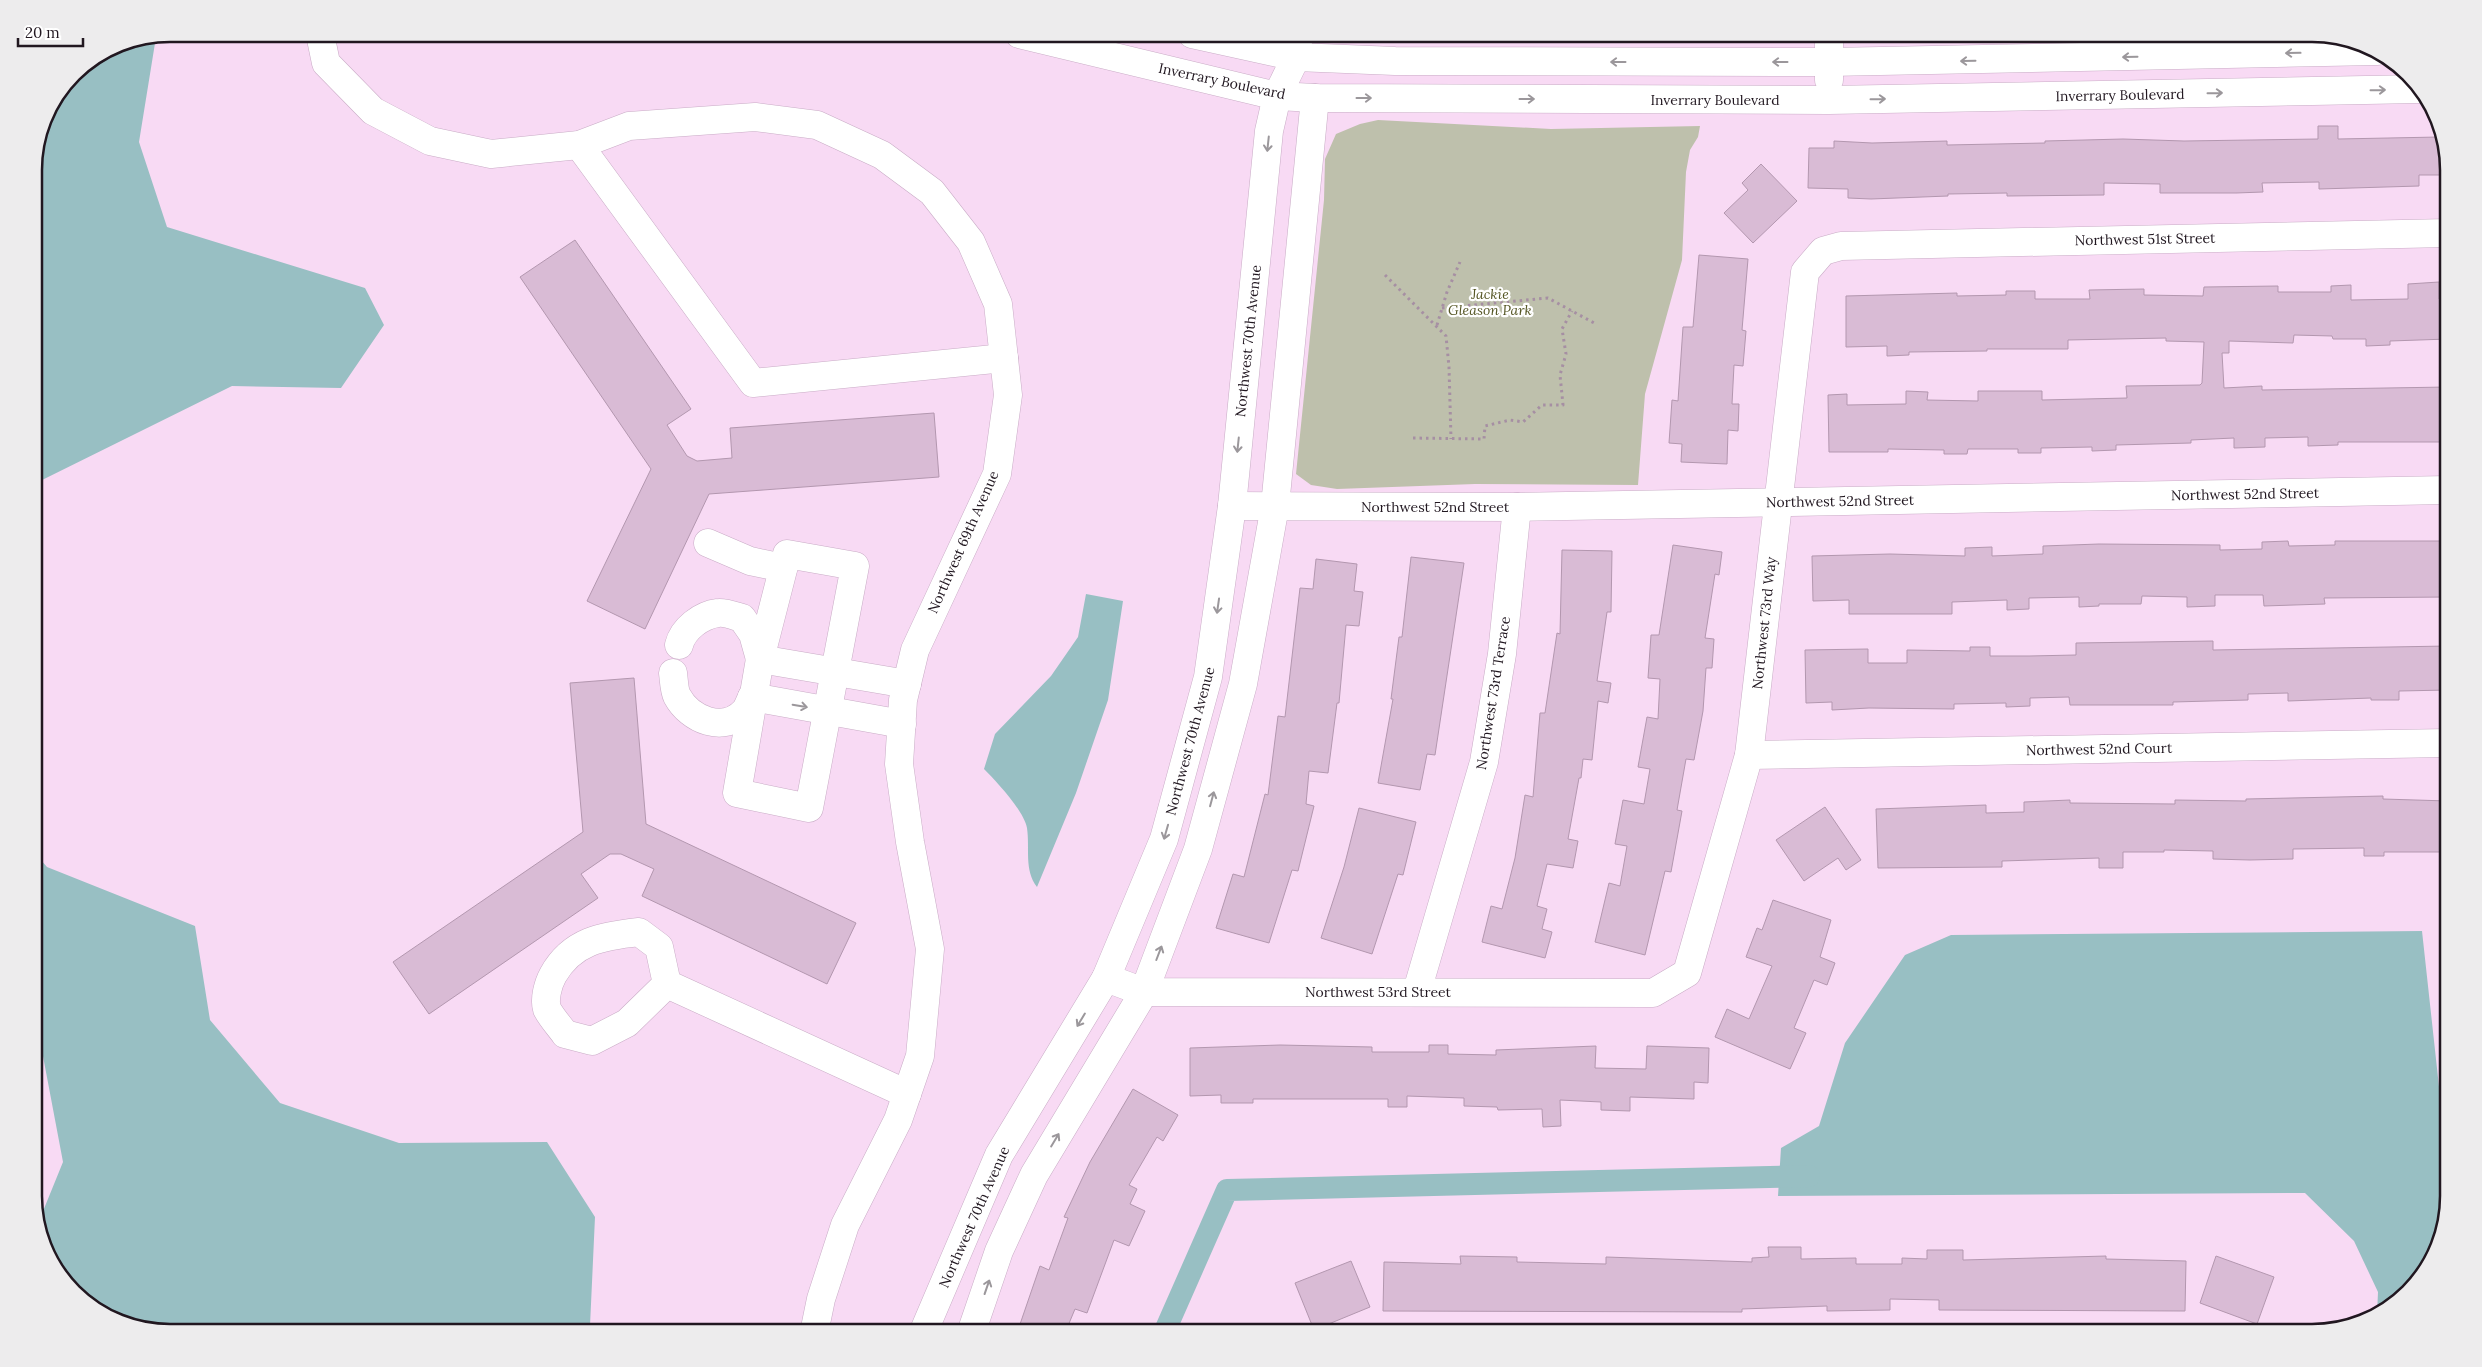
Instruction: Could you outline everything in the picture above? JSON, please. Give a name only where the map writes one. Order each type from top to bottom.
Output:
[{"type":"street","points":[[1274,42],[1395,61],[1829,62],[2358,51]]},
{"type":"street","points":[[1829,42],[1829,100]]},
{"type":"street","name":"Northwest 69th Avenue","points":[[322,43],[326,63],[373,111],[430,141],[492,154],[578,145],[629,126],[755,117],[817,125],[882,155],[932,192],[971,242],[998,304],[1008,396],[997,474],[915,650],[903,700],[900,764],[910,842],[930,949],[920,1056],[898,1120],[845,1224],[821,1299],[816,1324]]},
{"type":"street","name":"Inverrary Boulevard","points":[[1055,43],[1277,96],[1315,98],[1829,100],[2410,89]]},
{"type":"street","points":[[974,1324],[1006,1238],[1034,1175],[1144,992],[1198,849],[1243,684],[1275,506],[1315,98],[1298,45]]},
{"type":"street","name":"Northwest 70th Avenue","points":[[927,1324],[999,1155],[1106,978],[1164,839],[1206,686],[1232,506],[1269,130],[1277,96],[1298,45]]},
{"type":"street","points":[[578,145],[753,383],[1004,358]]},
{"type":"street","name":"Northwest 51st Street","points":[[1841,246],[2439,233]]},
{"type":"street","name":"Northwest 73rd Way","points":[[1653,993],[1688,973],[1749,756],[1805,272],[1823,251],[1841,246]]},
{"type":"street","name":"Northwest 52nd Street","points":[[1232,506],[1517,507],[2439,490]]},
{"type":"street","name":"Northwest 73rd Terrace","points":[[1416,991],[1484,762],[1502,654],[1517,507]]},
{"type":"street","points":[[708,543],[750,561],[783,568]]},
{"type":"street","points":[[787,554],[855,566],[836,672],[826,710],[809,808],[737,793],[760,659],[787,554]]},
{"type":"street","points":[[679,645],[681,638],[698,619],[718,612],[742,618],[753,634],[760,659]]},
{"type":"street","points":[[760,659],[907,684]]},
{"type":"street","points":[[673,673],[677,695],[693,715],[712,723],[731,721],[745,710],[752,697]]},
{"type":"street","points":[[752,697],[902,724]]},
{"type":"street","name":"Northwest 52nd Court","points":[[1749,756],[2440,743]]},
{"type":"street","points":[[638,932],[658,947],[667,984],[627,1022],[592,1042],[565,1034],[547,1008],[548,984],[561,960],[583,944],[610,935],[638,932]]},
{"type":"street","name":"Northwest 53rd Street","points":[[1106,978],[1144,992],[1416,991],[1653,993]]},
{"type":"street","points":[[667,984],[907,1094]]},
{"type":"street","points":[[969,1223],[1006,1238]]},
{"type":"path","points":[[1437,326],[1460,262]]},
{"type":"path","points":[[1385,275],[1446,336],[1450,367],[1451,439]]},
{"type":"path","points":[[1442,308],[1548,298],[1596,324]]},
{"type":"path","points":[[1413,438],[1484,439],[1485,426],[1510,420],[1523,422],[1542,405],[1563,405],[1560,375],[1566,354],[1562,329],[1572,311]]},
{"type":"green space","name":"Jackie Gleason Park","points":[[1378,120],[1551,129],[1700,126],[1698,137],[1690,150],[1686,172],[1682,260],[1645,394],[1638,485],[1475,484],[1337,489],[1311,485],[1296,474],[1324,200],[1325,159],[1336,134],[1360,124]]},
{"type":"shaded area","points":[[155,44],[139,142],[167,227],[365,288],[384,325],[341,388],[232,386],[43,480],[43,162],[45,146],[52,122],[64,99],[80,80],[99,64],[122,52],[138,47]]},
{"type":"shaded area","points":[[1086,594],[1123,601],[1108,700],[1076,793],[1037,887],[1030,874],[1028,836],[1025,821],[1009,797],[984,769],[995,734],[1051,676],[1078,637]]},
{"type":"shaded area","points":[[43,862],[47,867],[195,926],[210,1020],[280,1103],[399,1143],[547,1142],[595,1217],[590,1324],[171,1324],[138,1320],[122,1315],[99,1303],[86,1293],[64,1268],[56,1253],[49,1238],[44,1210],[63,1162],[43,1056]]},
{"type":"shaded area","points":[[2422,931],[2440,1095],[2440,1196],[2435,1229],[2430,1245],[2413,1274],[2402,1287],[2377,1305],[2378,1292],[2354,1241],[2305,1193],[1778,1196],[1781,1148],[1819,1126],[1845,1043],[1905,955],[1951,935]]},
{"type":"building","points":[[2318,126],[2338,126],[2338,139],[2435,137],[2439,175],[2419,175],[2419,186],[2319,189],[2319,182],[2262,183],[2263,192],[2236,193],[2160,193],[2160,184],[2104,183],[2104,195],[2007,196],[2007,193],[1948,194],[1948,196],[1871,199],[1848,198],[1848,189],[1808,188],[1809,148],[1834,148],[1834,141],[1872,143],[1947,141],[1947,145],[2123,139],[2184,141],[2318,139]]},
{"type":"building","points":[[1761,164],[1797,201],[1753,243],[1724,213],[1748,190],[1742,183]]},
{"type":"building","points":[[575,240],[691,409],[667,425],[687,456],[697,461],[732,458],[730,428],[934,413],[939,477],[709,494],[645,629],[587,601],[651,469],[520,277]]},
{"type":"building","points":[[1699,255],[1748,259],[1742,330],[1746,331],[1743,366],[1734,365],[1732,404],[1739,404],[1738,431],[1728,430],[1727,464],[1681,462],[1682,444],[1669,443],[1672,400],[1678,401],[1683,327],[1693,327]]},
{"type":"building","points":[[2439,282],[2439,339],[2390,341],[2390,345],[2366,346],[2366,339],[2333,339],[2332,336],[2294,335],[2293,343],[2229,341],[2229,353],[2222,353],[2224,388],[2262,386],[2262,390],[2439,387],[2439,442],[2338,442],[2338,445],[2308,446],[2308,437],[2265,438],[2265,447],[2234,448],[2234,438],[2191,440],[2191,443],[2116,445],[2116,450],[2092,451],[2092,447],[2041,448],[2041,453],[2018,453],[2018,449],[1968,449],[1967,454],[1944,454],[1944,450],[1888,449],[1888,452],[1829,452],[1828,395],[1847,394],[1847,405],[1906,404],[1906,391],[1928,392],[1927,400],[1978,401],[1978,391],[2042,391],[2042,400],[2127,398],[2126,386],[2200,385],[2202,383],[2204,342],[2166,341],[2166,338],[2068,340],[2068,349],[1987,349],[1987,351],[1909,352],[1909,355],[1887,356],[1887,346],[1846,347],[1846,296],[1957,293],[1957,296],[2006,295],[2006,291],[2035,291],[2035,299],[2090,299],[2089,290],[2144,289],[2144,295],[2203,296],[2204,287],[2278,286],[2278,292],[2331,292],[2331,286],[2351,285],[2351,300],[2408,299],[2408,284]]},
{"type":"building","points":[[2288,541],[2289,546],[2335,545],[2335,541],[2439,541],[2439,597],[2324,598],[2325,604],[2264,606],[2263,595],[2215,595],[2215,606],[2187,607],[2187,597],[2142,596],[2141,604],[2099,604],[2099,606],[2079,607],[2079,597],[2029,598],[2029,609],[2007,610],[2007,600],[1952,602],[1952,614],[1849,614],[1849,600],[1813,601],[1812,556],[1890,554],[1965,556],[1965,548],[1992,547],[1992,556],[2043,554],[2043,546],[2099,544],[2220,545],[2220,550],[2262,549],[2262,542]]},
{"type":"building","points":[[1673,545],[1722,552],[1719,575],[1715,574],[1705,638],[1714,639],[1712,668],[1706,668],[1703,711],[1694,760],[1686,759],[1677,810],[1682,811],[1671,872],[1665,871],[1645,955],[1595,942],[1609,883],[1620,886],[1627,846],[1615,844],[1623,800],[1644,804],[1650,769],[1638,767],[1647,717],[1658,719],[1660,679],[1648,678],[1651,635],[1659,635]]},
{"type":"building","points":[[1562,550],[1612,551],[1611,612],[1607,612],[1597,681],[1611,683],[1608,703],[1598,701],[1592,760],[1583,759],[1581,778],[1579,778],[1568,839],[1578,841],[1573,868],[1547,864],[1537,906],[1547,909],[1542,929],[1552,932],[1545,958],[1482,942],[1491,906],[1502,909],[1515,858],[1525,795],[1533,797],[1540,713],[1545,713],[1557,633],[1560,634]]},
{"type":"building","points":[[1411,557],[1464,563],[1435,755],[1427,754],[1420,790],[1378,783],[1393,699],[1391,699],[1399,637],[1402,637]]},
{"type":"building","points":[[1316,559],[1357,564],[1354,591],[1363,592],[1359,626],[1346,625],[1339,703],[1337,703],[1328,773],[1309,771],[1306,804],[1314,806],[1298,871],[1292,870],[1269,943],[1216,928],[1233,874],[1244,877],[1265,794],[1268,795],[1278,716],[1285,717],[1300,588],[1313,589]]},
{"type":"building","points":[[2213,641],[2213,650],[2439,646],[2440,690],[2399,691],[2399,700],[2371,700],[2371,698],[2288,701],[2288,693],[2248,694],[2248,700],[2173,702],[2173,705],[2070,705],[2069,697],[2030,698],[2030,706],[2006,707],[2006,703],[1954,704],[1954,709],[1869,708],[1832,710],[1832,702],[1806,703],[1805,650],[1868,649],[1868,663],[1907,663],[1907,650],[1970,651],[1970,647],[1990,647],[1990,656],[2076,655],[2076,643]]},
{"type":"building","points":[[634,678],[646,824],[856,923],[827,984],[642,896],[654,869],[621,854],[610,854],[581,874],[598,898],[429,1014],[393,962],[583,832],[570,683]]},
{"type":"building","points":[[2383,796],[2383,799],[2440,801],[2440,852],[2384,852],[2384,856],[2364,856],[2364,848],[2293,849],[2293,859],[2250,860],[2213,859],[2213,851],[2164,850],[2164,852],[2123,852],[2123,868],[2099,868],[2099,858],[2002,861],[2002,867],[1878,868],[1876,809],[1986,805],[1986,813],[2024,812],[2024,802],[2070,800],[2070,803],[2175,804],[2175,800],[2246,801],[2246,799]]},
{"type":"building","points":[[1825,807],[1861,860],[1846,870],[1838,858],[1804,881],[1776,840]]},
{"type":"building","points":[[1359,808],[1416,822],[1403,875],[1398,874],[1372,954],[1321,938],[1344,867]]},
{"type":"building","points":[[1773,900],[1831,920],[1820,957],[1835,963],[1827,985],[1814,980],[1794,1028],[1806,1033],[1790,1069],[1715,1037],[1727,1009],[1749,1019],[1772,966],[1746,957],[1757,928],[1762,930]]},
{"type":"building","points":[[1280,1045],[1372,1047],[1372,1052],[1429,1052],[1429,1045],[1448,1045],[1448,1054],[1496,1055],[1496,1050],[1596,1046],[1595,1068],[1646,1069],[1647,1046],[1709,1048],[1708,1083],[1694,1082],[1694,1099],[1630,1097],[1630,1111],[1601,1110],[1601,1102],[1560,1100],[1561,1126],[1543,1127],[1542,1109],[1498,1110],[1497,1107],[1464,1106],[1464,1098],[1407,1096],[1407,1107],[1388,1107],[1388,1099],[1253,1099],[1253,1103],[1221,1103],[1221,1095],[1190,1096],[1190,1048]]},
{"type":"building","points":[[1133,1089],[1178,1115],[1163,1141],[1157,1137],[1129,1185],[1137,1189],[1130,1204],[1145,1211],[1129,1246],[1114,1240],[1087,1313],[1075,1309],[1069,1324],[1020,1324],[1040,1266],[1049,1270],[1068,1218],[1064,1217],[1090,1162]]},
{"type":"building","points":[[1768,1247],[1801,1247],[1801,1259],[1856,1258],[1856,1264],[1902,1264],[1902,1258],[1927,1259],[1927,1250],[1963,1250],[1963,1260],[2106,1256],[2106,1259],[2186,1261],[2185,1311],[1939,1310],[1939,1300],[1890,1299],[1890,1310],[1827,1311],[1827,1306],[1742,1309],[1742,1312],[1383,1311],[1384,1262],[1461,1264],[1460,1256],[1517,1257],[1517,1262],[1606,1264],[1606,1257],[1752,1262],[1752,1258],[1769,1257]]},
{"type":"building","points":[[2216,1256],[2274,1277],[2257,1324],[2200,1303]]},
{"type":"building","points":[[1351,1261],[1370,1307],[1329,1324],[1312,1324],[1295,1283]]},
{"type":"waterway","points":[[1168,1324],[1227,1190],[1809,1176]]}]
